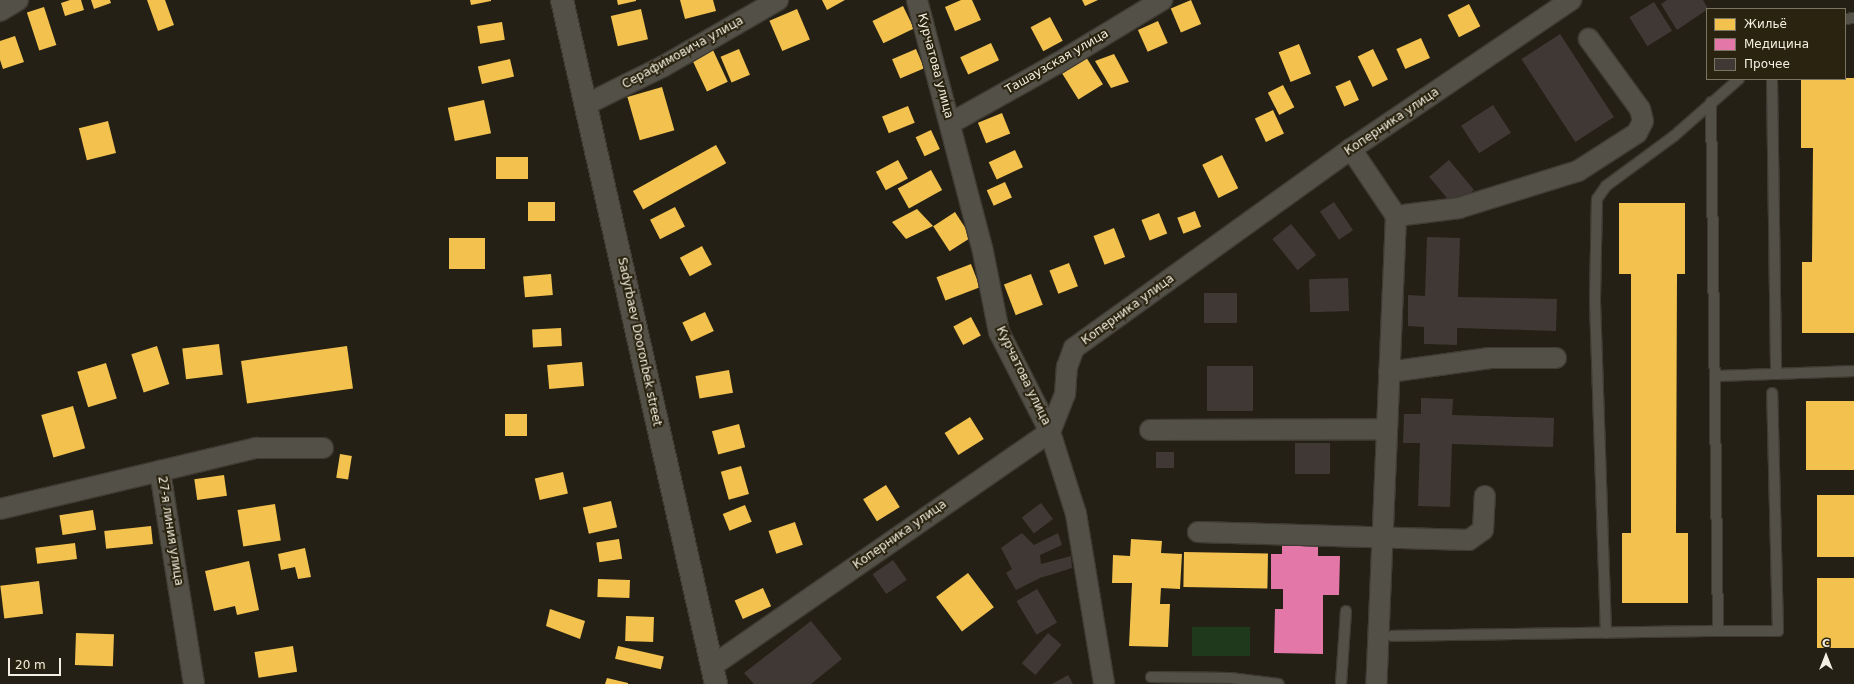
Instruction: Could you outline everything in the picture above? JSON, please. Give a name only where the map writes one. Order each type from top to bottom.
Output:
[{"type":"main road","name":"Sadyrbaev Dooronbek street","points":[[562,0],[587,104],[646,377],[714,675]]},
{"type":"street","points":[[0,11],[18,0]]},
{"type":"street","name":"Серафимовича улица","points":[[587,104],[662,67],[778,0]]},
{"type":"street","name":"Курчатова улица","points":[[917,0],[951,122],[982,247],[999,332],[1050,432],[1076,514],[1104,684]]},
{"type":"street","name":"Ташаузская улица","points":[[951,122],[1058,63],[1162,0]]},
{"type":"street","name":"Коперника улица","points":[[714,675],[1050,432],[1065,394],[1067,367],[1074,348],[1351,149],[1571,0]]},
{"type":"street","points":[[1396,216],[1459,208],[1578,171],[1637,133],[1643,121],[1640,109],[1589,40]]},
{"type":"street","points":[[1351,149],[1396,216],[1376,684]]},
{"type":"street","points":[[1389,372],[1490,358],[1556,358]]},
{"type":"street","points":[[1150,430],[1387,428]]},
{"type":"street","name":"27-я линия улица","points":[[194,684],[160,471],[256,448],[323,448]]},
{"type":"street","points":[[0,509],[160,471]]},
{"type":"street","points":[[1198,532],[1469,540],[1483,530],[1485,496]]},
{"type":"lane","points":[[1606,633],[1603,590],[1595,300],[1597,198],[1606,186],[1674,136],[1738,80]]},
{"type":"lane","points":[[1772,80],[1776,374]]},
{"type":"lane","points":[[1711,102],[1716,376],[1718,631]]},
{"type":"lane","points":[[1716,376],[1854,371]]},
{"type":"lane","points":[[1392,636],[1718,631],[1778,632],[1772,394]]},
{"type":"lane","points":[[1341,684],[1346,611]]},
{"type":"lane","points":[[1151,676],[1230,678],[1279,684]]},
{"type":"green space","points":[[1192,627],[1250,627],[1250,656],[1192,656]]},
{"type":"building: Жильё","points":[[70,0],[81,0],[84,10],[65,16],[61,3]]},
{"type":"building: Жильё","points":[[91,0],[110,0],[111,3],[94,9]]},
{"type":"building: Жильё","points":[[147,0],[165,0],[174,25],[158,31]]},
{"type":"building: Жильё","points":[[470,0],[491,0],[491,1],[471,5]]},
{"type":"building: Жильё","points":[[617,0],[636,0],[636,1],[618,5]]},
{"type":"building: Жильё","points":[[680,0],[713,0],[716,11],[685,19]]},
{"type":"building: Жильё","points":[[822,0],[845,0],[827,10]]},
{"type":"building: Жильё","points":[[961,0],[972,0],[981,20],[955,31],[945,7]]},
{"type":"building: Жильё","points":[[1082,0],[1098,0],[1085,6]]},
{"type":"building: Жильё","points":[[1191,0],[1201,24],[1181,33],[1171,9]]},
{"type":"building: Жильё","points":[[1469,4],[1480,26],[1459,37],[1448,15]]},
{"type":"building: Жильё","points":[[903,6],[914,28],[883,43],[872,21]]},
{"type":"building: Жильё","points":[[44,7],[56,45],[39,51],[27,13]]},
{"type":"building: Жильё","points":[[641,9],[648,39],[618,46],[611,16]]},
{"type":"building: Жильё","points":[[797,9],[810,39],[782,51],[769,21]]},
{"type":"building: Жильё","points":[[1050,17],[1063,41],[1043,51],[1031,27]]},
{"type":"building: Жильё","points":[[1158,21],[1168,43],[1148,52],[1138,30]]},
{"type":"building: Жильё","points":[[502,22],[505,40],[480,44],[477,26]]},
{"type":"building: Жильё","points":[[15,36],[24,62],[3,69],[0,60],[0,41]]},
{"type":"building: Жильё","points":[[1421,38],[1430,58],[1405,69],[1396,49]]},
{"type":"building: Жильё","points":[[991,43],[999,60],[968,75],[960,57]]},
{"type":"building: Жильё","points":[[1299,44],[1311,74],[1291,82],[1279,52]]},
{"type":"building: Жильё","points":[[739,49],[750,75],[732,83],[721,57]]},
{"type":"building: Жильё","points":[[916,49],[924,68],[900,78],[892,59]]},
{"type":"building: Жильё","points":[[1373,49],[1388,80],[1373,87],[1358,56]]},
{"type":"building: Жильё","points":[[713,50],[728,82],[707,91],[692,60]]},
{"type":"building: Жильё","points":[[1114,54],[1129,82],[1111,88],[1095,61]]},
{"type":"building: Жильё","points":[[1086,57],[1103,84],[1078,100],[1061,72]]},
{"type":"building: Жильё","points":[[510,59],[514,77],[482,84],[478,66]]},
{"type":"building: Жильё","points":[[1846,78],[1854,78],[1854,333],[1802,333],[1802,262],[1812,262],[1813,148],[1801,148],[1801,80],[1846,80]]},
{"type":"building: Жильё","points":[[1350,80],[1359,100],[1344,107],[1335,87]]},
{"type":"building: Жильё","points":[[1283,85],[1294,107],[1279,115],[1268,93]]},
{"type":"building: Жильё","points":[[662,87],[674,130],[640,140],[627,97]]},
{"type":"building: Жильё","points":[[484,100],[491,133],[455,141],[448,108]]},
{"type":"building: Жильё","points":[[908,106],[915,123],[889,133],[882,116]]},
{"type":"building: Жильё","points":[[1273,110],[1284,134],[1266,142],[1255,118]]},
{"type":"building: Жильё","points":[[1002,113],[1010,133],[986,143],[978,123]]},
{"type":"building: Жильё","points":[[108,121],[116,153],[87,160],[79,128]]},
{"type":"building: Жильё","points":[[931,130],[940,149],[924,156],[916,137]]},
{"type":"building: Жильё","points":[[716,145],[726,163],[643,209],[633,191]]},
{"type":"building: Жильё","points":[[1015,150],[1023,167],[997,179],[989,162]]},
{"type":"building: Жильё","points":[[1222,155],[1238,188],[1218,198],[1202,165]]},
{"type":"building: Жильё","points":[[496,157],[528,157],[528,179],[496,179]]},
{"type":"building: Жильё","points":[[898,160],[908,179],[886,190],[876,172]]},
{"type":"building: Жильё","points":[[931,170],[942,190],[909,209],[898,188]]},
{"type":"building: Жильё","points":[[1005,182],[1012,198],[994,206],[987,190]]},
{"type":"building: Жильё","points":[[528,202],[555,202],[555,221],[528,221]]},
{"type":"building: Жильё","points":[[1619,203],[1685,203],[1685,274],[1677,274],[1676,533],[1688,533],[1688,603],[1622,603],[1622,533],[1631,533],[1631,274],[1619,274]]},
{"type":"building: Жильё","points":[[675,207],[685,227],[660,239],[650,220]]},
{"type":"building: Жильё","points":[[917,209],[933,226],[906,239],[892,222]]},
{"type":"building: Жильё","points":[[1195,211],[1201,227],[1183,234],[1177,218]]},
{"type":"building: Жильё","points":[[955,212],[971,237],[950,251],[933,226]]},
{"type":"building: Жильё","points":[[1159,213],[1167,233],[1150,241],[1141,220]]},
{"type":"building: Жильё","points":[[1114,228],[1125,257],[1105,265],[1093,236]]},
{"type":"building: Жильё","points":[[449,238],[485,238],[485,269],[449,269]]},
{"type":"building: Жильё","points":[[702,246],[712,265],[690,276],[680,258]]},
{"type":"building: Жильё","points":[[1069,263],[1078,286],[1058,294],[1049,271]]},
{"type":"building: Жильё","points":[[971,264],[980,287],[945,301],[936,277]]},
{"type":"building: Жильё","points":[[551,274],[553,295],[525,297],[523,276]]},
{"type":"building: Жильё","points":[[1031,274],[1043,305],[1016,315],[1004,284]]},
{"type":"building: Жильё","points":[[705,312],[714,331],[691,342],[682,323]]},
{"type":"building: Жильё","points":[[971,317],[981,336],[963,345],[953,326]]},
{"type":"building: Жильё","points":[[561,328],[562,346],[533,347],[532,330]]},
{"type":"building: Жильё","points":[[219,344],[223,375],[186,379],[182,349]]},
{"type":"building: Жильё","points":[[157,346],[169,384],[144,392],[131,354]]},
{"type":"building: Жильё","points":[[347,346],[353,389],[247,403],[241,361]]},
{"type":"building: Жильё","points":[[582,362],[584,386],[549,389],[547,365]]},
{"type":"building: Жильё","points":[[106,363],[117,398],[88,407],[77,372]]},
{"type":"building: Жильё","points":[[729,370],[733,393],[700,399],[696,376]]},
{"type":"building: Жильё","points":[[1806,401],[1854,401],[1854,470],[1806,470]]},
{"type":"building: Жильё","points":[[73,406],[85,448],[53,457],[41,415]]},
{"type":"building: Жильё","points":[[505,414],[527,414],[527,436],[505,436]]},
{"type":"building: Жильё","points":[[970,417],[984,439],[958,455],[945,433]]},
{"type":"building: Жильё","points":[[739,424],[745,447],[718,454],[712,431]]},
{"type":"building: Жильё","points":[[340,454],[352,456],[348,480],[336,478]]},
{"type":"building: Жильё","points":[[741,466],[749,494],[729,500],[721,472]]},
{"type":"building: Жильё","points":[[563,472],[568,493],[540,500],[535,479]]},
{"type":"building: Жильё","points":[[224,475],[227,496],[197,500],[194,479]]},
{"type":"building: Жильё","points":[[886,485],[900,507],[877,521],[863,499]]},
{"type":"building: Жильё","points":[[1817,495],[1854,495],[1854,557],[1817,557]]},
{"type":"building: Жильё","points":[[611,501],[617,527],[589,534],[583,508]]},
{"type":"building: Жильё","points":[[275,504],[281,541],[243,546],[237,510]]},
{"type":"building: Жильё","points":[[745,505],[752,522],[729,531],[723,514]]},
{"type":"building: Жильё","points":[[93,510],[96,530],[63,535],[59,515]]},
{"type":"building: Жильё","points":[[795,522],[803,545],[776,554],[769,531]]},
{"type":"building: Жильё","points":[[151,526],[153,544],[106,549],[104,531]]},
{"type":"building: Жильё","points":[[619,539],[622,559],[599,562],[596,543]]},
{"type":"building: Жильё","points":[[1131,539],[1162,541],[1161,553],[1182,554],[1180,589],[1161,588],[1160,604],[1170,604],[1168,647],[1129,646],[1132,583],[1112,583],[1113,555],[1130,556]]},
{"type":"building: Жильё","points":[[75,543],[77,559],[37,564],[35,548]]},
{"type":"building: Жильё","points":[[305,548],[311,577],[298,579],[295,567],[281,570],[278,554]]},
{"type":"building: Жильё","points":[[1184,552],[1268,553],[1267,588],[1183,587]]},
{"type":"building: Жильё","points":[[249,561],[259,610],[237,615],[235,606],[214,611],[205,571]]},
{"type":"building: Жильё","points":[[968,573],[994,607],[962,631],[936,597]]},
{"type":"building: Жильё","points":[[1817,578],[1854,578],[1854,648],[1817,648]]},
{"type":"building: Жильё","points":[[598,579],[630,580],[629,598],[597,597]]},
{"type":"building: Жильё","points":[[39,581],[43,614],[4,619],[0,586]]},
{"type":"building: Жильё","points":[[763,588],[771,606],[743,619],[735,601]]},
{"type":"building: Жильё","points":[[550,609],[585,621],[580,639],[546,626]]},
{"type":"building: Жильё","points":[[626,616],[654,617],[653,642],[625,641]]},
{"type":"building: Жильё","points":[[76,633],[114,634],[113,666],[75,665]]},
{"type":"building: Жильё","points":[[293,646],[297,672],[259,678],[254,652]]},
{"type":"building: Жильё","points":[[618,646],[664,657],[661,669],[615,659]]},
{"type":"building: Жильё","points":[[607,678],[628,683],[628,684],[605,684]]},
{"type":"building: Медицина","points":[[1282,537],[1318,537],[1318,556],[1340,556],[1339,595],[1323,595],[1323,654],[1274,653],[1275,609],[1283,609],[1283,589],[1271,589],[1271,554],[1282,554]]},
{"type":"building: Прочее","points":[[1667,0],[1703,0],[1707,8],[1677,30],[1661,4]]},
{"type":"building: Прочее","points":[[1654,2],[1672,31],[1647,46],[1629,17]]},
{"type":"building: Прочее","points":[[1560,34],[1614,117],[1575,142],[1521,59]]},
{"type":"building: Прочее","points":[[1493,105],[1511,133],[1479,153],[1461,126]]},
{"type":"building: Прочее","points":[[1449,160],[1474,190],[1454,207],[1429,177]]},
{"type":"building: Прочее","points":[[1334,202],[1353,230],[1339,240],[1320,212]]},
{"type":"building: Прочее","points":[[1291,224],[1316,255],[1298,270],[1272,239]]},
{"type":"building: Прочее","points":[[1427,237],[1460,238],[1458,297],[1557,299],[1556,331],[1457,328],[1457,345],[1424,344],[1424,327],[1408,326],[1408,295],[1425,296]]},
{"type":"building: Прочее","points":[[1348,278],[1349,311],[1310,312],[1309,279]]},
{"type":"building: Прочее","points":[[1204,293],[1237,293],[1237,323],[1204,323]]},
{"type":"building: Прочее","points":[[1207,366],[1253,366],[1253,411],[1207,411]]},
{"type":"building: Прочее","points":[[1421,398],[1453,399],[1452,415],[1554,418],[1553,447],[1452,444],[1450,507],[1418,506],[1420,443],[1403,443],[1404,414],[1421,414]]},
{"type":"building: Прочее","points":[[1295,443],[1330,443],[1330,474],[1295,474]]},
{"type":"building: Прочее","points":[[1156,452],[1174,452],[1174,468],[1156,468]]},
{"type":"building: Прочее","points":[[1041,503],[1053,519],[1034,533],[1022,517]]},
{"type":"building: Прочее","points":[[1022,533],[1034,545],[1058,533],[1062,545],[1040,555],[1041,564],[1071,556],[1072,568],[1040,578],[1016,590],[1006,573],[1012,569],[1001,548]]},
{"type":"building: Прочее","points":[[893,560],[907,580],[886,594],[873,574]]},
{"type":"building: Прочее","points":[[1037,589],[1057,622],[1037,635],[1016,601]]},
{"type":"building: Прочее","points":[[811,621],[842,659],[811,684],[754,684],[744,673]]},
{"type":"building: Прочее","points":[[1048,633],[1062,645],[1035,675],[1022,663]]},
{"type":"building: Прочее","points":[[1068,675],[1073,684],[1052,684]]}]
